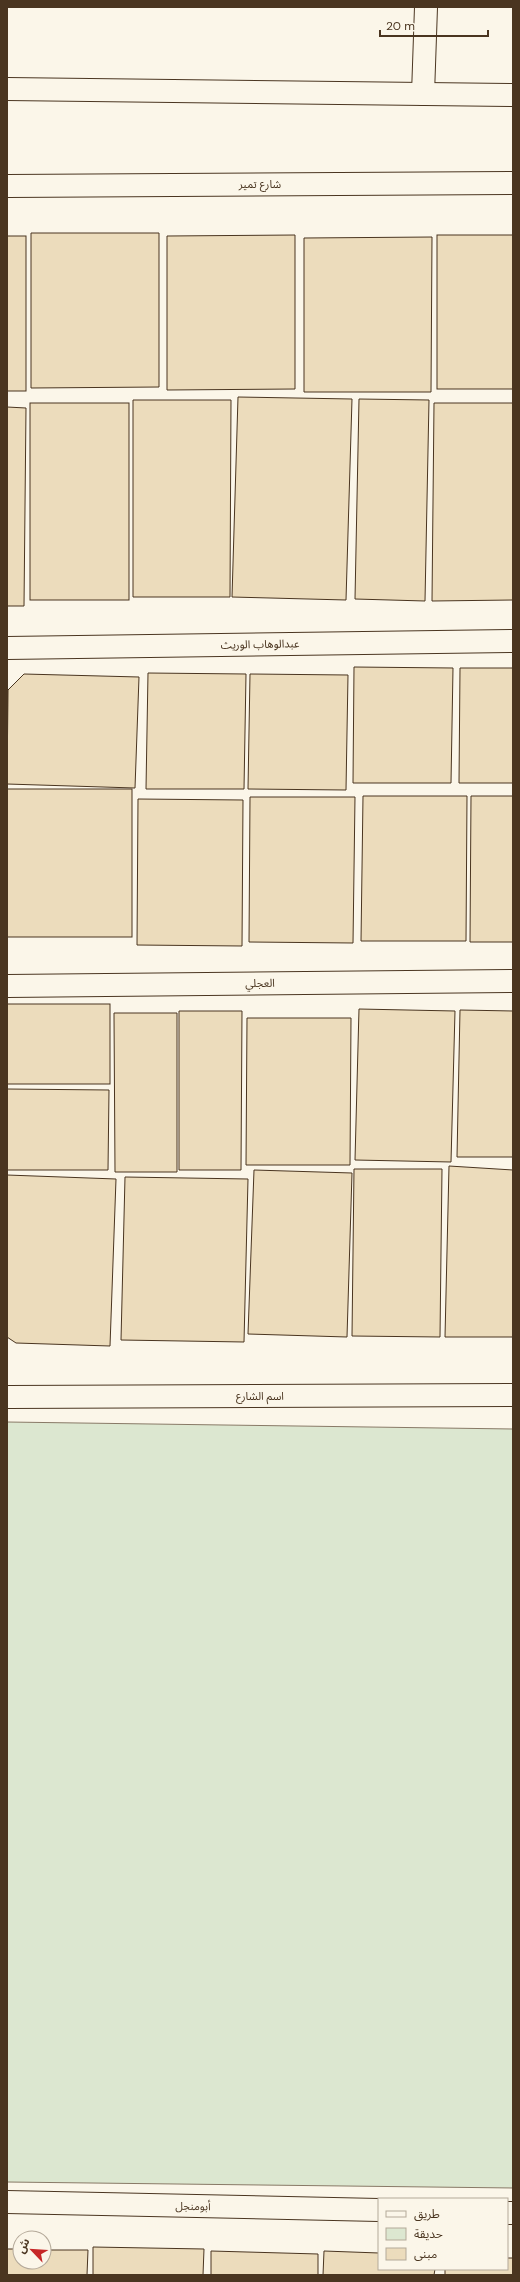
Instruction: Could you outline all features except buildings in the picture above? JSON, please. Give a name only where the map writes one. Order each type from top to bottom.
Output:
[{"type":"street","points":[[423,94],[426,7]]},
{"type":"street","points":[[7,90],[513,94]]},
{"type":"street","name":"شارع تمير","points":[[7,186],[513,183]]},
{"type":"street","name":"عبدالوهاب الوريث","points":[[7,648],[513,641]]},
{"type":"street","name":"العجلي","points":[[7,986],[513,981]]},
{"type":"street","name":"اسم الشارع","points":[[7,1397],[513,1395]]},
{"type":"street","name":"أبومنجل","points":[[7,2202],[378,2210]]},
{"type":"green space","points":[[7,1422],[513,1429],[513,2188],[7,2182]]}]
